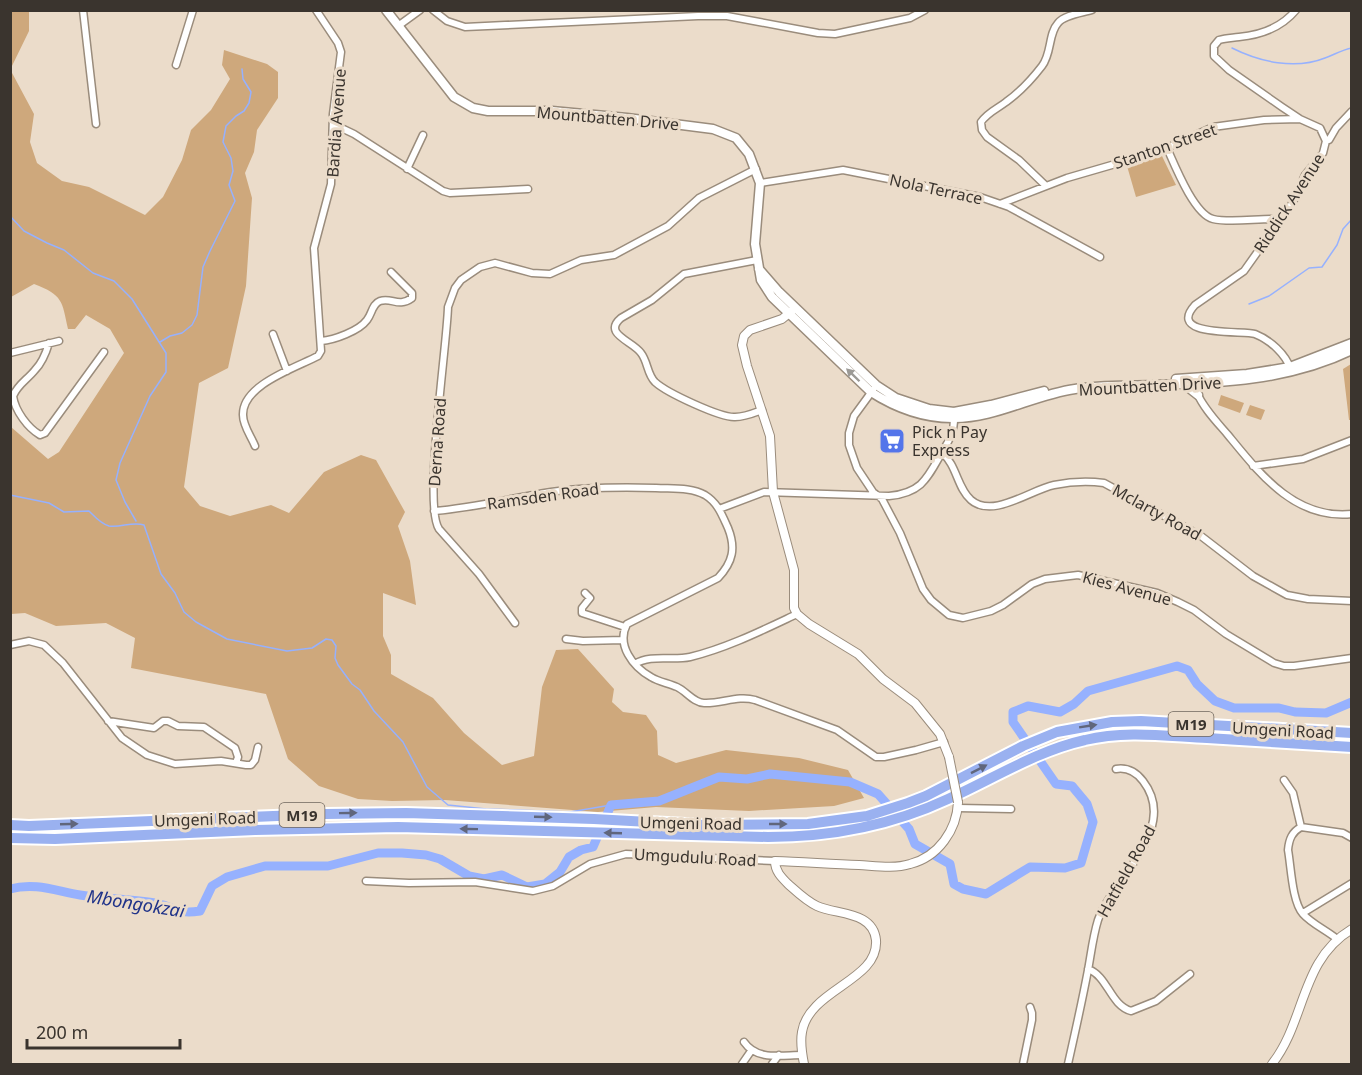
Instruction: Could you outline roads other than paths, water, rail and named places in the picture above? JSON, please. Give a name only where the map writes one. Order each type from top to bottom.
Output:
[{"type":"highway","name":"Umgeni Road","points":[[10,825],[325,813],[594,819],[704,825],[808,824],[841,820],[908,803],[1028,744],[1057,732],[1082,726],[1141,721],[1352,734]]},
{"type":"highway","name":"Umgeni Road","points":[[10,838],[45,839],[388,827],[789,837],[829,834],[889,822],[919,812],[1036,755],[1064,745],[1100,737],[1143,734],[1352,747]]},
{"type":"main road","name":"Mountbatten Drive","points":[[386,10],[454,97],[473,108],[488,111],[588,114],[713,129],[736,138],[749,154],[760,183],[755,244],[761,280],[765,288],[792,310],[886,402],[939,418],[1069,386],[1104,382],[1244,381],[1320,364],[1352,350]]},
{"type":"main road","name":"Mountbatten Drive","points":[[1291,370],[1352,343]]},
{"type":"main road","name":"Mountbatten Drive","points":[[954,415],[989,413],[1051,394],[1081,388],[1184,384],[1195,381]]},
{"type":"main road","points":[[1184,384],[1198,395]]},
{"type":"street","points":[[83,10],[96,124]]},
{"type":"street","points":[[176,65],[193,10]]},
{"type":"street","name":"Bardia Avenue","points":[[316,10],[338,43],[340,52],[333,124],[331,184],[314,248],[321,341]]},
{"type":"street","points":[[398,26],[420,10]]},
{"type":"street","points":[[433,10],[447,21],[465,27],[699,13],[835,34],[910,18],[926,10]]},
{"type":"street","points":[[720,10],[727,16]]},
{"type":"street","points":[[1045,185],[1019,160],[987,137],[982,130],[981,122],[988,113],[1007,101],[1044,63],[1050,51],[1056,24],[1092,10]]},
{"type":"street","name":"Riddick Avenue","points":[[1291,370],[1286,358],[1280,352],[1255,334],[1245,331],[1220,333],[1201,329],[1192,323],[1190,316],[1195,305],[1244,271],[1293,202],[1305,175],[1323,153],[1326,141],[1320,129],[1300,119],[1217,61],[1213,51],[1220,40],[1269,30],[1284,22],[1296,10]]},
{"type":"street","points":[[1326,141],[1352,111]]},
{"type":"street","name":"Stanton Street","points":[[1000,204],[1045,185],[1167,148],[1213,127],[1264,120],[1300,119]]},
{"type":"street","points":[[333,124],[354,134],[434,187],[450,193],[528,189]]},
{"type":"street","points":[[407,169],[423,135]]},
{"type":"street","points":[[1167,148],[1183,184],[1209,217],[1219,220],[1271,219],[1278,221]]},
{"type":"street","name":"Derna Road","points":[[515,623],[479,574],[439,529],[434,511],[436,446],[448,307],[455,288],[466,276],[484,265],[500,265],[532,273],[550,274],[581,260],[614,255],[668,226],[699,198],[756,169]]},
{"type":"street","name":"Nola Terrace","points":[[760,183],[843,170],[980,197],[1000,204],[1100,257]]},
{"type":"street","points":[[758,264],[684,274],[652,300],[617,321],[614,328],[616,334],[641,353],[654,381],[670,392],[732,417],[762,410]]},
{"type":"street","points":[[255,446],[243,419],[247,398],[259,386],[318,356],[321,351],[321,341],[339,338],[363,325],[375,304],[383,300],[398,303],[412,298],[412,293],[391,272]]},
{"type":"street","points":[[775,861],[898,867],[915,863],[933,853],[951,831],[958,805],[944,742],[915,703],[883,680],[858,654],[797,614],[793,601],[793,563],[773,492],[770,436],[747,366],[742,340],[750,330],[782,319],[792,310]]},
{"type":"street","points":[[273,334],[287,371]]},
{"type":"street","points":[[10,353],[59,341]]},
{"type":"street","points":[[49,344],[42,361],[35,371],[20,384],[13,396],[22,418],[40,435],[45,433],[104,352]]},
{"type":"street","points":[[1195,381],[1198,395],[1212,416],[1253,466],[1281,493],[1297,504],[1325,513],[1352,514]]},
{"type":"street","name":"Kies Avenue","points":[[874,388],[854,416],[849,433],[849,445],[860,475],[879,496],[900,532],[923,590],[949,615],[963,618],[991,611],[1032,584],[1045,579],[1078,575],[1157,593],[1178,602],[1194,610],[1221,631],[1274,663],[1294,666],[1352,658]]},
{"type":"street","points":[[944,742],[876,757],[837,730],[751,699],[699,702],[679,688],[650,677],[626,654],[623,640],[626,627],[633,620],[711,582],[723,573],[734,548],[719,508],[753,495],[773,492],[900,495],[919,487],[930,475],[953,434],[954,415]]},
{"type":"street","points":[[1253,466],[1303,459],[1352,440]]},
{"type":"street","name":"Mclarty Road","points":[[942,453],[948,459],[970,499],[980,506],[1004,504],[1052,485],[1104,483],[1201,536],[1253,576],[1287,595],[1308,599],[1352,601]]},
{"type":"street","name":"Ramsden Road","points":[[434,511],[552,492],[615,487],[678,489],[696,492],[707,497],[719,508]]},
{"type":"street","points":[[585,593],[591,598],[582,608],[582,613],[626,627]]},
{"type":"street","points":[[635,664],[644,660],[683,658],[701,654],[797,614]]},
{"type":"street","points":[[566,639],[623,640]]},
{"type":"street","points":[[10,645],[29,641],[44,645],[63,663],[126,742],[158,759],[187,764],[221,761],[251,765],[255,760],[258,747]]},
{"type":"street","points":[[108,721],[154,728],[168,720],[178,726],[204,727],[235,748],[238,757],[236,763]]},
{"type":"street","name":"Hatfield Road","points":[[1068,1065],[1100,915],[1145,842],[1154,819],[1154,804],[1149,789],[1134,772],[1124,768],[1116,769]]},
{"type":"street","points":[[1284,780],[1293,793],[1301,827]]},
{"type":"street","points":[[958,805],[1011,809]]},
{"type":"street","points":[[1337,939],[1303,914],[1296,901],[1288,850],[1292,834],[1301,827],[1351,836]]},
{"type":"street","name":"Umgudulu Road","points":[[366,881],[475,882],[533,891],[553,886],[590,864],[626,854],[775,861],[778,874],[805,899],[823,909],[864,920],[872,927],[876,940],[874,953],[868,964],[823,998],[809,1013],[802,1033],[804,1065]]},
{"type":"street","points":[[1303,914],[1352,883]]},
{"type":"street","points":[[1272,1065],[1283,1046],[1320,958],[1337,939],[1352,928]]},
{"type":"street","points":[[1088,969],[1099,976],[1121,1006],[1131,1011],[1156,1001],[1190,974]]},
{"type":"street","points":[[1023,1065],[1032,1020],[1030,1008]]},
{"type":"street","points":[[744,1042],[751,1051],[763,1055],[802,1055]]},
{"type":"street","points":[[742,1065],[751,1051]]},
{"type":"street","points":[[772,1065],[779,1055]]},
{"type":"waterway","points":[[1232,48],[1254,57],[1290,64],[1314,62],[1352,48]]},
{"type":"waterway","points":[[160,342],[182,333],[192,325],[197,315],[203,267],[235,201],[229,185],[233,171],[231,158],[223,142],[226,126],[244,111],[249,103],[251,92],[243,79],[242,69]]},
{"type":"waterway","points":[[10,90],[10,98]]},
{"type":"waterway","points":[[10,216],[24,231],[64,250],[93,273],[114,281],[132,299],[166,353],[166,372],[150,396],[120,463],[116,480],[136,521]]},
{"type":"waterway","points":[[1249,304],[1269,296],[1309,268],[1322,267],[1337,245],[1343,229],[1352,219]]},
{"type":"waterway","points":[[10,495],[49,503],[64,512],[89,511],[109,526],[144,525],[161,574],[175,593],[184,612],[196,622],[227,639],[287,651],[312,648],[326,639],[332,640],[336,646],[335,658],[338,665],[352,684],[360,690],[374,711],[403,742],[427,787],[448,805],[486,809],[570,812],[611,805]]},
{"type":"waterway","name":"Mbongokzai","points":[[10,889],[37,887],[89,896],[155,903],[192,912],[200,911],[212,886],[227,877],[265,866],[328,866],[378,853],[426,855],[440,859],[469,876],[484,879],[502,875],[527,887],[545,884],[560,872],[569,857],[581,850],[593,847],[611,805],[659,801],[719,777],[747,779],[770,774],[850,782],[878,794],[909,829],[915,844],[950,864],[954,884],[963,889],[986,894],[1030,867],[1065,868],[1081,863],[1093,822],[1087,804],[1072,786],[1056,784],[1013,722],[1013,712],[1028,706],[1060,712],[1074,704],[1088,691],[1177,666],[1188,670],[1197,684],[1215,701],[1234,708],[1279,708],[1295,712],[1326,713],[1352,702]]},
{"type":"place","name":"Pick n Pay Express","points":[[892,441]]}]
